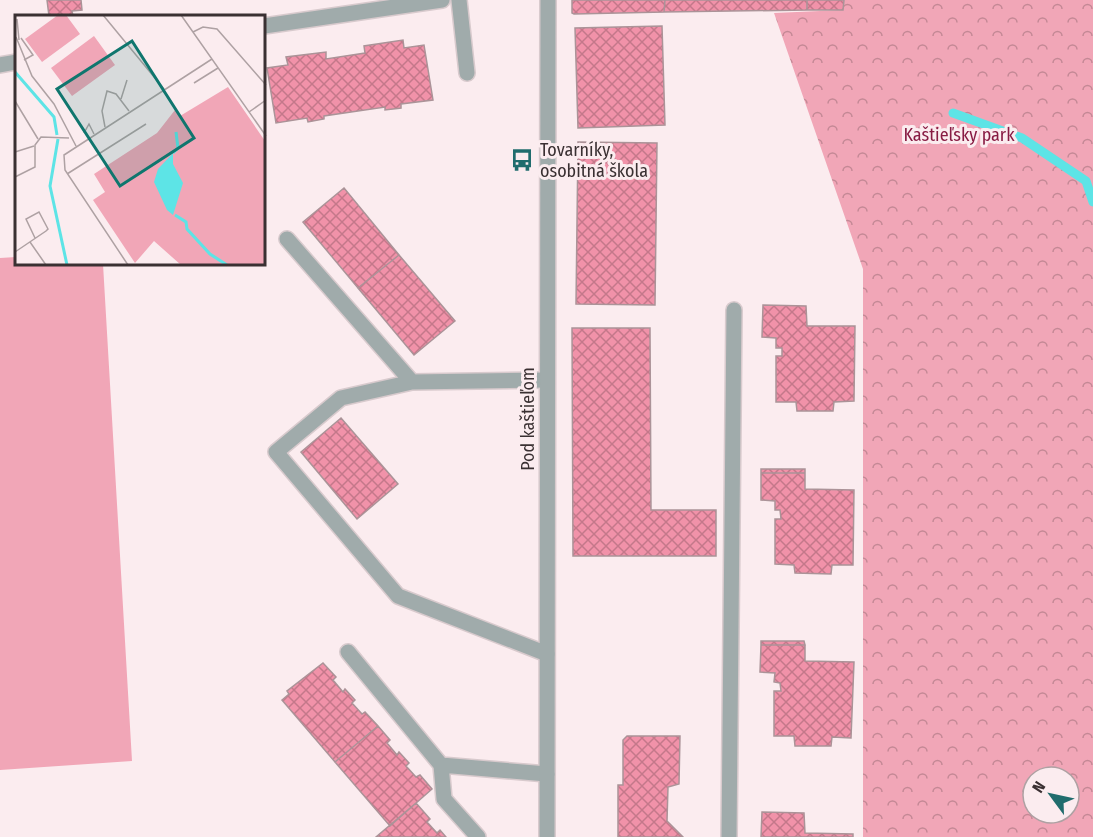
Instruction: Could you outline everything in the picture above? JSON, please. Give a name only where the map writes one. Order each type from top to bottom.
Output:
[{"type":"street","points":[[266,26],[442,0]]},
{"type":"street","points":[[459,0],[466,73]]},
{"type":"street","name":"Pod kaštieľom","points":[[548,0],[548,837]]},
{"type":"street","points":[[0,65],[15,62]]},
{"type":"street","points":[[286,238],[412,382]]},
{"type":"street","points":[[729,837],[734,310]]},
{"type":"street","points":[[547,380],[412,382],[340,398],[276,452],[398,596],[547,654]]},
{"type":"street","points":[[348,652],[441,765],[444,799],[478,837]]},
{"type":"street","points":[[441,765],[547,774]]},
{"type":"green space","name":"Kaštieľsky park","points":[[844,0],[1093,0],[1093,837],[863,837],[863,269],[774,13],[843,10]]},
{"type":"green space","points":[[15,257],[15,266],[103,266],[132,761],[0,770],[0,258]]},
{"type":"building","points":[[47,0],[81,0],[82,10],[72,11],[73,15],[49,15]]},
{"type":"building","points":[[572,0],[665,0],[664,12],[574,14],[572,13]]},
{"type":"building","points":[[665,0],[807,0],[807,10],[664,12]]},
{"type":"building","points":[[807,0],[844,0],[843,10],[807,10]]},
{"type":"building","points":[[662,26],[665,125],[578,128],[575,28]]},
{"type":"building","points":[[403,40],[404,48],[424,45],[433,100],[401,104],[401,108],[385,110],[385,107],[324,116],[324,119],[308,122],[307,118],[276,123],[267,68],[288,65],[286,57],[326,52],[326,59],[365,53],[364,46]]},
{"type":"building","points":[[578,142],[657,143],[655,305],[576,304]]},
{"type":"building","points":[[344,188],[399,255],[358,288],[303,222]]},
{"type":"building","points":[[399,255],[455,321],[414,355],[358,288]]},
{"type":"building","points":[[763,305],[806,306],[807,326],[855,326],[854,401],[834,402],[833,411],[797,411],[796,402],[776,402],[776,356],[782,356],[782,348],[776,348],[776,338],[762,337]]},
{"type":"building","points":[[572,328],[650,328],[651,510],[716,510],[716,556],[573,556]]},
{"type":"building","points":[[341,418],[398,484],[357,519],[301,452]]},
{"type":"building","points":[[761,469],[805,469],[805,473],[761,473]]},
{"type":"building","points":[[761,473],[805,473],[805,489],[854,490],[853,565],[832,565],[831,574],[795,573],[794,565],[775,564],[775,519],[781,519],[780,510],[775,510],[775,501],[761,500]]},
{"type":"building","points":[[761,641],[804,641],[805,645],[761,645]]},
{"type":"building","points":[[761,645],[805,645],[805,661],[854,662],[851,738],[832,737],[831,746],[795,746],[794,736],[774,736],[774,691],[781,691],[780,683],[774,682],[775,673],[760,672]]},
{"type":"building","points":[[323,663],[336,677],[333,680],[343,692],[345,689],[355,700],[352,703],[362,714],[365,712],[378,726],[335,762],[282,700],[289,694],[287,691]]},
{"type":"building","points":[[378,726],[390,740],[387,743],[397,755],[399,752],[409,763],[406,766],[416,777],[420,775],[432,789],[390,826],[335,762]]},
{"type":"building","points":[[627,736],[680,736],[679,784],[668,787],[667,821],[683,837],[618,837],[618,785],[623,785],[623,740]]},
{"type":"building","points":[[416,803],[430,819],[427,822],[437,833],[440,830],[446,837],[376,837]]},
{"type":"building","points":[[762,812],[804,813],[805,833],[853,834],[853,837],[761,837]]},
{"type":"waterway","points":[[953,113],[1022,138],[1086,181],[1093,202]]},
{"type":"place","name":"Tovarníky, osobitná škola","points":[[522,160]]}]
